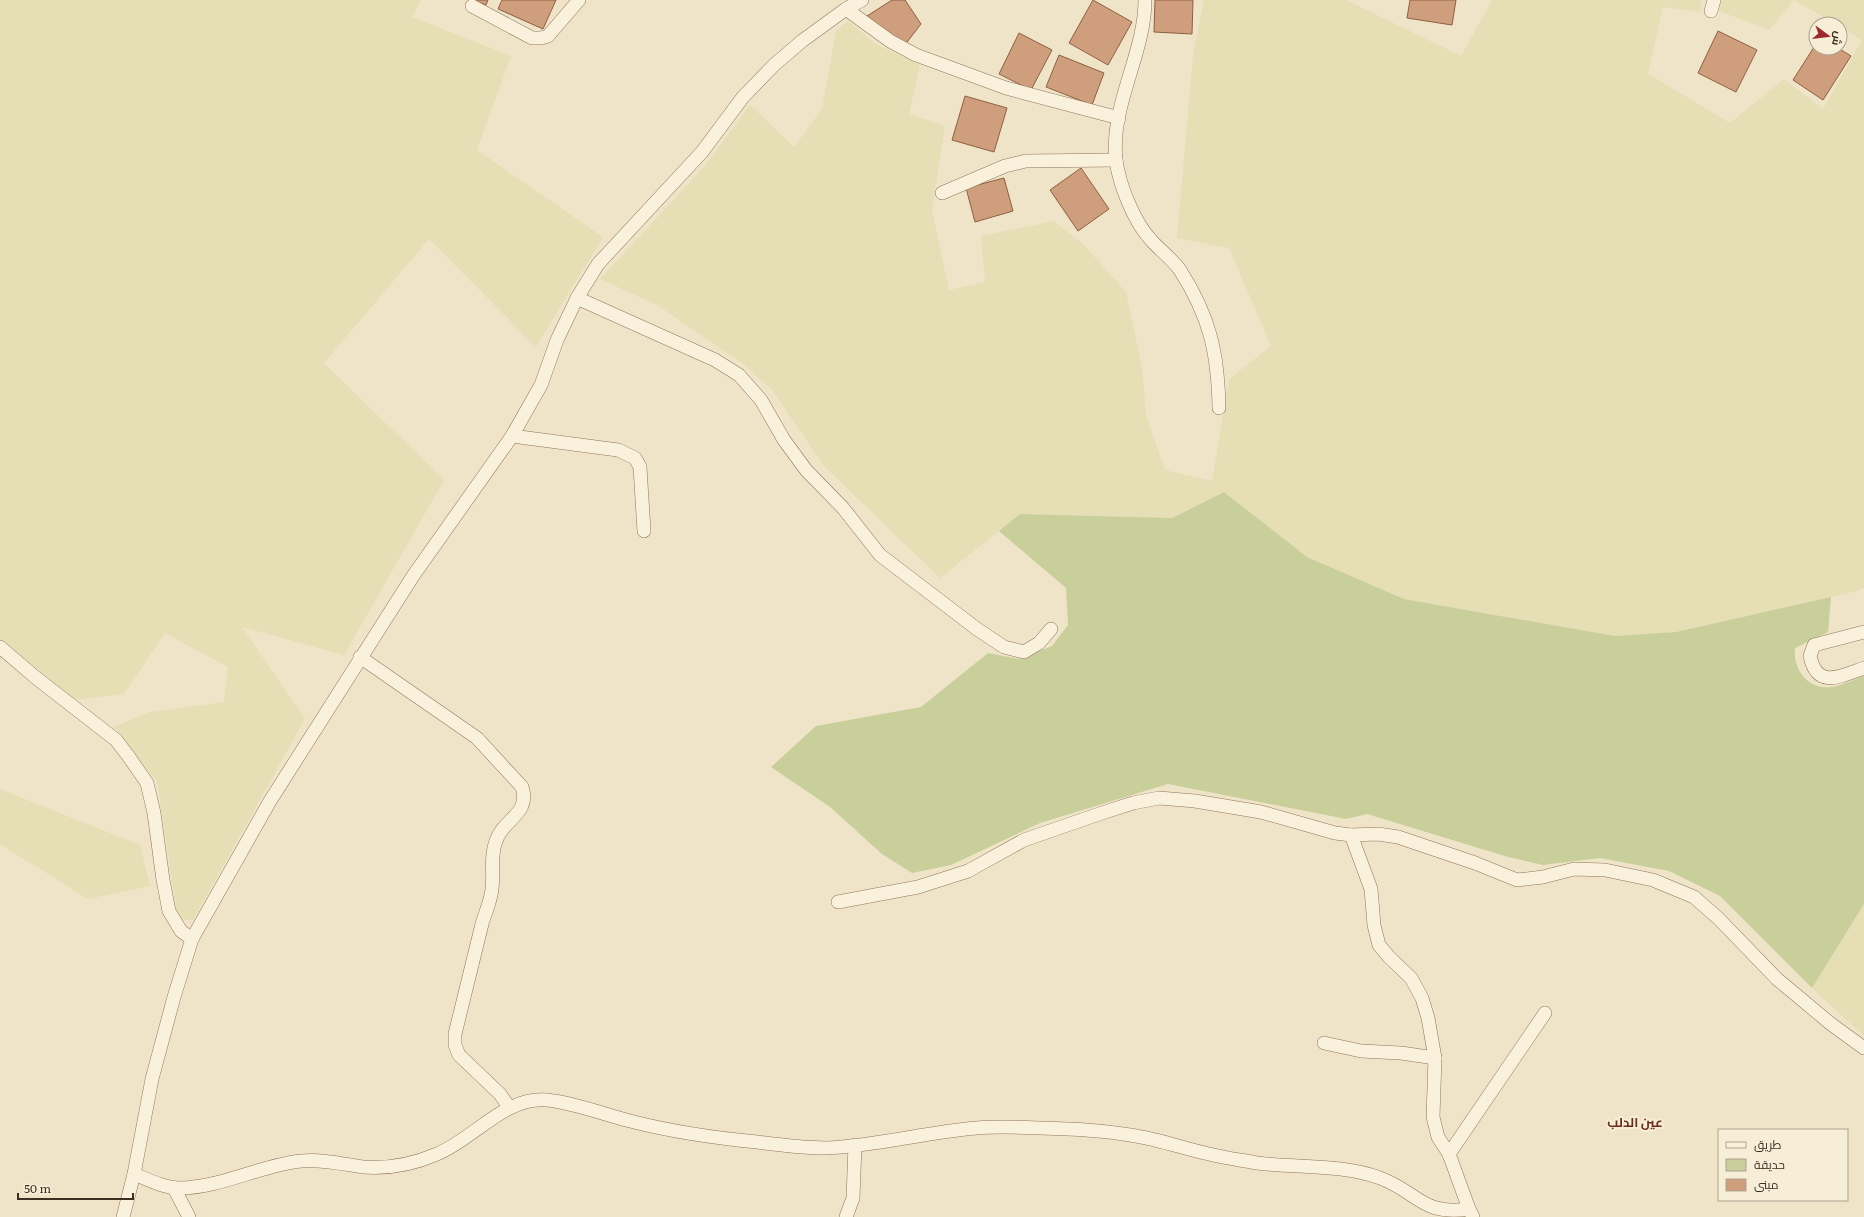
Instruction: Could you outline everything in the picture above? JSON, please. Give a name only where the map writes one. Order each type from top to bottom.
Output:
[{"type":"street","points":[[472,6],[532,38],[541,38],[548,36],[579,0]]},
{"type":"street","points":[[122,1217],[134,1174],[152,1079],[174,996],[192,939],[270,801],[360,657],[413,576],[512,436],[541,385],[557,340],[577,298],[598,264],[702,152],[743,97],[774,65],[802,40],[846,9],[862,0]]},
{"type":"street","points":[[1145,0],[1142,32],[1119,118],[1116,143],[1116,160],[1123,188],[1138,220],[1149,238],[1179,269],[1207,322],[1215,349],[1219,373],[1219,408]]},
{"type":"street","points":[[846,9],[890,41],[916,55],[1006,88],[1119,118]]},
{"type":"street","points":[[942,193],[1005,166],[1026,161],[1116,160]]},
{"type":"street","points":[[577,298],[715,360],[739,375],[761,400],[784,440],[806,470],[842,508],[880,555],[977,629],[1004,646],[1024,652],[1039,643],[1051,629]]},
{"type":"street","points":[[512,436],[618,450],[635,458],[640,467],[644,531]]},
{"type":"street","points":[[1864,632],[1814,645],[1810,656],[1818,675],[1824,678],[1832,679],[1864,668]]},
{"type":"street","points":[[0,646],[35,677],[116,740],[130,757],[147,783],[154,813],[163,880],[169,911],[181,931],[192,939]]},
{"type":"street","points":[[360,657],[477,738],[522,787],[525,796],[523,805],[500,832],[495,841],[492,856],[492,890],[482,923],[455,1034],[459,1055],[500,1094],[509,1107]]},
{"type":"street","points":[[838,902],[924,885],[968,870],[1024,840],[1133,803],[1159,798],[1195,801],[1261,812],[1335,833],[1351,835],[1378,834],[1398,837],[1474,863],[1517,880],[1543,877],[1574,869],[1605,870],[1653,880],[1694,897],[1718,918],[1777,979],[1831,1024],[1864,1048]]},
{"type":"street","points":[[134,1174],[174,1188],[194,1188],[287,1163],[305,1160],[366,1167],[408,1165],[440,1154],[465,1140],[509,1107],[529,1100],[546,1100],[580,1106],[659,1128],[703,1136],[825,1148],[979,1128],[1072,1129],[1136,1136],[1209,1154],[1260,1163],[1364,1174],[1382,1179],[1398,1187],[1414,1198],[1440,1210],[1471,1213],[1449,1154],[1438,1137],[1433,1117],[1435,1058],[1428,1018],[1422,998],[1411,978],[1379,945],[1374,925],[1371,889],[1351,835]]},
{"type":"street","points":[[1449,1154],[1545,1013]]},
{"type":"street","points":[[1324,1043],[1361,1051],[1401,1053],[1435,1058]]},
{"type":"street","points":[[846,1217],[853,1198],[855,1145]]},
{"type":"street","points":[[174,1188],[189,1217]]},
{"type":"shaded area","points":[[0,0],[421,0],[412,17],[511,56],[477,150],[603,237],[536,347],[429,239],[324,363],[444,480],[344,655],[242,627],[305,719],[193,920],[182,920],[176,909],[157,782],[114,727],[149,712],[224,702],[228,667],[165,633],[124,694],[75,700],[9,646],[0,660]]},
{"type":"shaded area","points":[[1204,0],[1346,0],[1461,56],[1492,0],[1702,0],[1700,12],[1663,7],[1648,74],[1730,123],[1784,79],[1823,109],[1862,40],[1848,32],[1848,16],[1821,16],[1794,0],[1864,0],[1864,588],[1853,592],[1676,632],[1615,636],[1404,599],[1307,557],[1224,492],[1172,518],[1020,514],[940,578],[823,465],[773,391],[746,366],[657,305],[600,279],[704,167],[750,105],[794,147],[822,109],[836,31],[848,21],[876,44],[920,65],[909,114],[945,126],[932,210],[949,290],[985,282],[981,236],[1054,221],[1084,245],[1126,292],[1142,367],[1146,415],[1165,470],[1212,481],[1229,379],[1271,346],[1229,248],[1177,238],[1193,55]]},
{"type":"shaded area","points":[[1721,0],[1794,0],[1769,30],[1719,11]]},
{"type":"shaded area","points":[[0,789],[140,845],[150,886],[88,899],[0,844]]},
{"type":"shaded area","points":[[1864,904],[1864,1036],[1812,988]]},
{"type":"green space","points":[[1224,492],[1307,557],[1404,599],[1615,636],[1676,632],[1831,597],[1828,632],[1795,648],[1795,656],[1800,671],[1804,677],[1809,682],[1816,685],[1832,687],[1864,676],[1864,904],[1812,988],[1720,896],[1669,871],[1600,858],[1543,865],[1508,857],[1367,814],[1346,819],[1168,784],[1040,823],[951,865],[912,873],[882,854],[830,807],[771,767],[816,726],[921,707],[988,653],[1020,659],[1052,646],[1068,625],[1066,588],[999,531],[1020,514],[1172,518]]},
{"type":"building","points":[[473,0],[488,0],[486,5]]},
{"type":"building","points":[[502,0],[556,0],[543,29],[498,9]]},
{"type":"building","points":[[892,0],[905,0],[921,24],[904,46],[867,16]]},
{"type":"building","points":[[1093,0],[1132,22],[1108,65],[1069,43]]},
{"type":"building","points":[[1155,0],[1193,0],[1192,34],[1154,32]]},
{"type":"building","points":[[1410,0],[1456,0],[1452,25],[1407,18]]},
{"type":"building","points":[[1718,31],[1757,50],[1736,92],[1698,73]]},
{"type":"building","points":[[1019,33],[1052,50],[1031,90],[999,74]]},
{"type":"building","points":[[1848,54],[1851,56],[1823,100],[1793,80],[1808,56],[1848,56]]},
{"type":"building","points":[[1059,55],[1104,73],[1092,105],[1046,87]]},
{"type":"building","points":[[965,96],[1007,108],[994,152],[952,140]]},
{"type":"building","points":[[1081,168],[1109,209],[1078,231],[1050,190]]},
{"type":"building","points":[[1004,178],[1013,211],[975,222],[966,188]]},
{"type":"district","name":"عين الدلب","points":[[1635,1122]]}]
